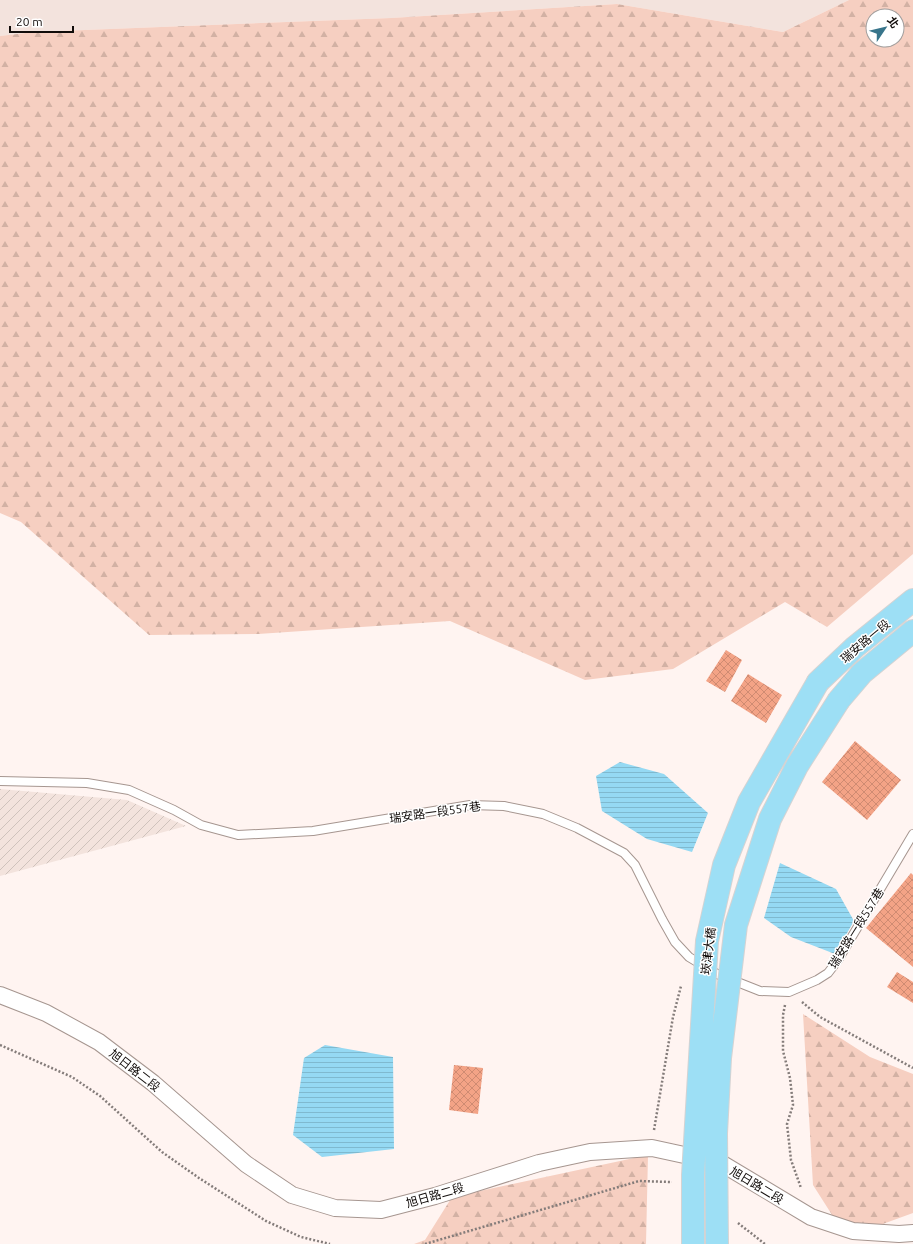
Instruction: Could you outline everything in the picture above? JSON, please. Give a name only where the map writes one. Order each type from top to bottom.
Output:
[{"type":"main road","name":"瑞安路一段","points":[[818,682],[855,647],[913,600]]},
{"type":"main road","name":"瑞安路一段","points":[[839,700],[862,673],[913,631]]},
{"type":"main road","name":"崁津大橋","points":[[693,1244],[693,1175],[707,941],[724,865],[749,802],[818,682]]},
{"type":"main road","name":"崁津大橋","points":[[717,1244],[716,1133],[720,1065],[736,925],[770,819],[797,766],[839,700]]},
{"type":"street","name":"旭日路二段","points":[[0,995],[46,1013],[99,1042],[153,1083],[246,1164],[292,1195],[335,1208],[381,1210],[435,1196],[546,1162],[590,1152],[652,1148],[721,1163],[811,1217],[853,1231],[899,1234],[913,1233]]},
{"type":"lane","name":"瑞安路一段557巷","points":[[0,781],[87,783],[129,790],[174,810],[201,825],[238,835],[313,831],[470,805],[504,806],[543,814],[577,828],[624,853],[635,865],[675,942],[689,957],[717,974],[760,991],[788,992],[817,980],[828,973],[838,960],[913,834]]},
{"type":"path","points":[[652,1148],[673,1017],[689,957]]},
{"type":"path","points":[[811,1217],[791,1160],[787,1124],[793,1105],[790,1078],[783,1051],[783,1015],[788,992],[820,1017],[913,1068]]},
{"type":"path","points":[[0,1045],[72,1077],[100,1096],[162,1152],[199,1178],[266,1221],[301,1237],[330,1244]]},
{"type":"path","points":[[425,1244],[639,1181],[672,1182],[679,1185]]},
{"type":"path","points":[[733,1219],[765,1244]]},
{"type":"shaded area","points":[[0,0],[849,0],[783,32],[617,4],[391,18],[34,32],[0,36]]},
{"type":"shaded area","points":[[0,789],[127,800],[186,826],[0,876]]},
{"type":"green space","points":[[849,0],[913,0],[913,554],[827,627],[785,602],[673,669],[585,680],[450,621],[258,634],[149,635],[21,522],[0,513],[0,36],[34,32],[391,18],[617,4],[783,32]]},
{"type":"green space","points":[[803,1014],[870,1057],[913,1074],[913,1213],[869,1229],[834,1218],[813,1185]]},
{"type":"green space","points":[[648,1155],[646,1244],[414,1244],[425,1240],[452,1197]]},
{"type":"water","points":[[620,762],[664,774],[708,813],[692,852],[647,839],[602,811],[596,776]]},
{"type":"water","points":[[780,863],[836,889],[854,921],[835,954],[791,937],[764,918]]},
{"type":"water","points":[[325,1045],[393,1057],[394,1149],[322,1157],[293,1135],[304,1058]]},
{"type":"building","points":[[726,650],[742,660],[725,692],[706,681]]},
{"type":"building","points":[[748,674],[782,695],[766,723],[731,701]]},
{"type":"building","points":[[855,741],[901,780],[867,820],[822,782]]},
{"type":"building","points":[[911,873],[913,875],[913,967],[866,928]]},
{"type":"building","points":[[897,972],[913,982],[913,1003],[887,987]]},
{"type":"building","points":[[454,1065],[483,1068],[478,1114],[449,1110]]}]
